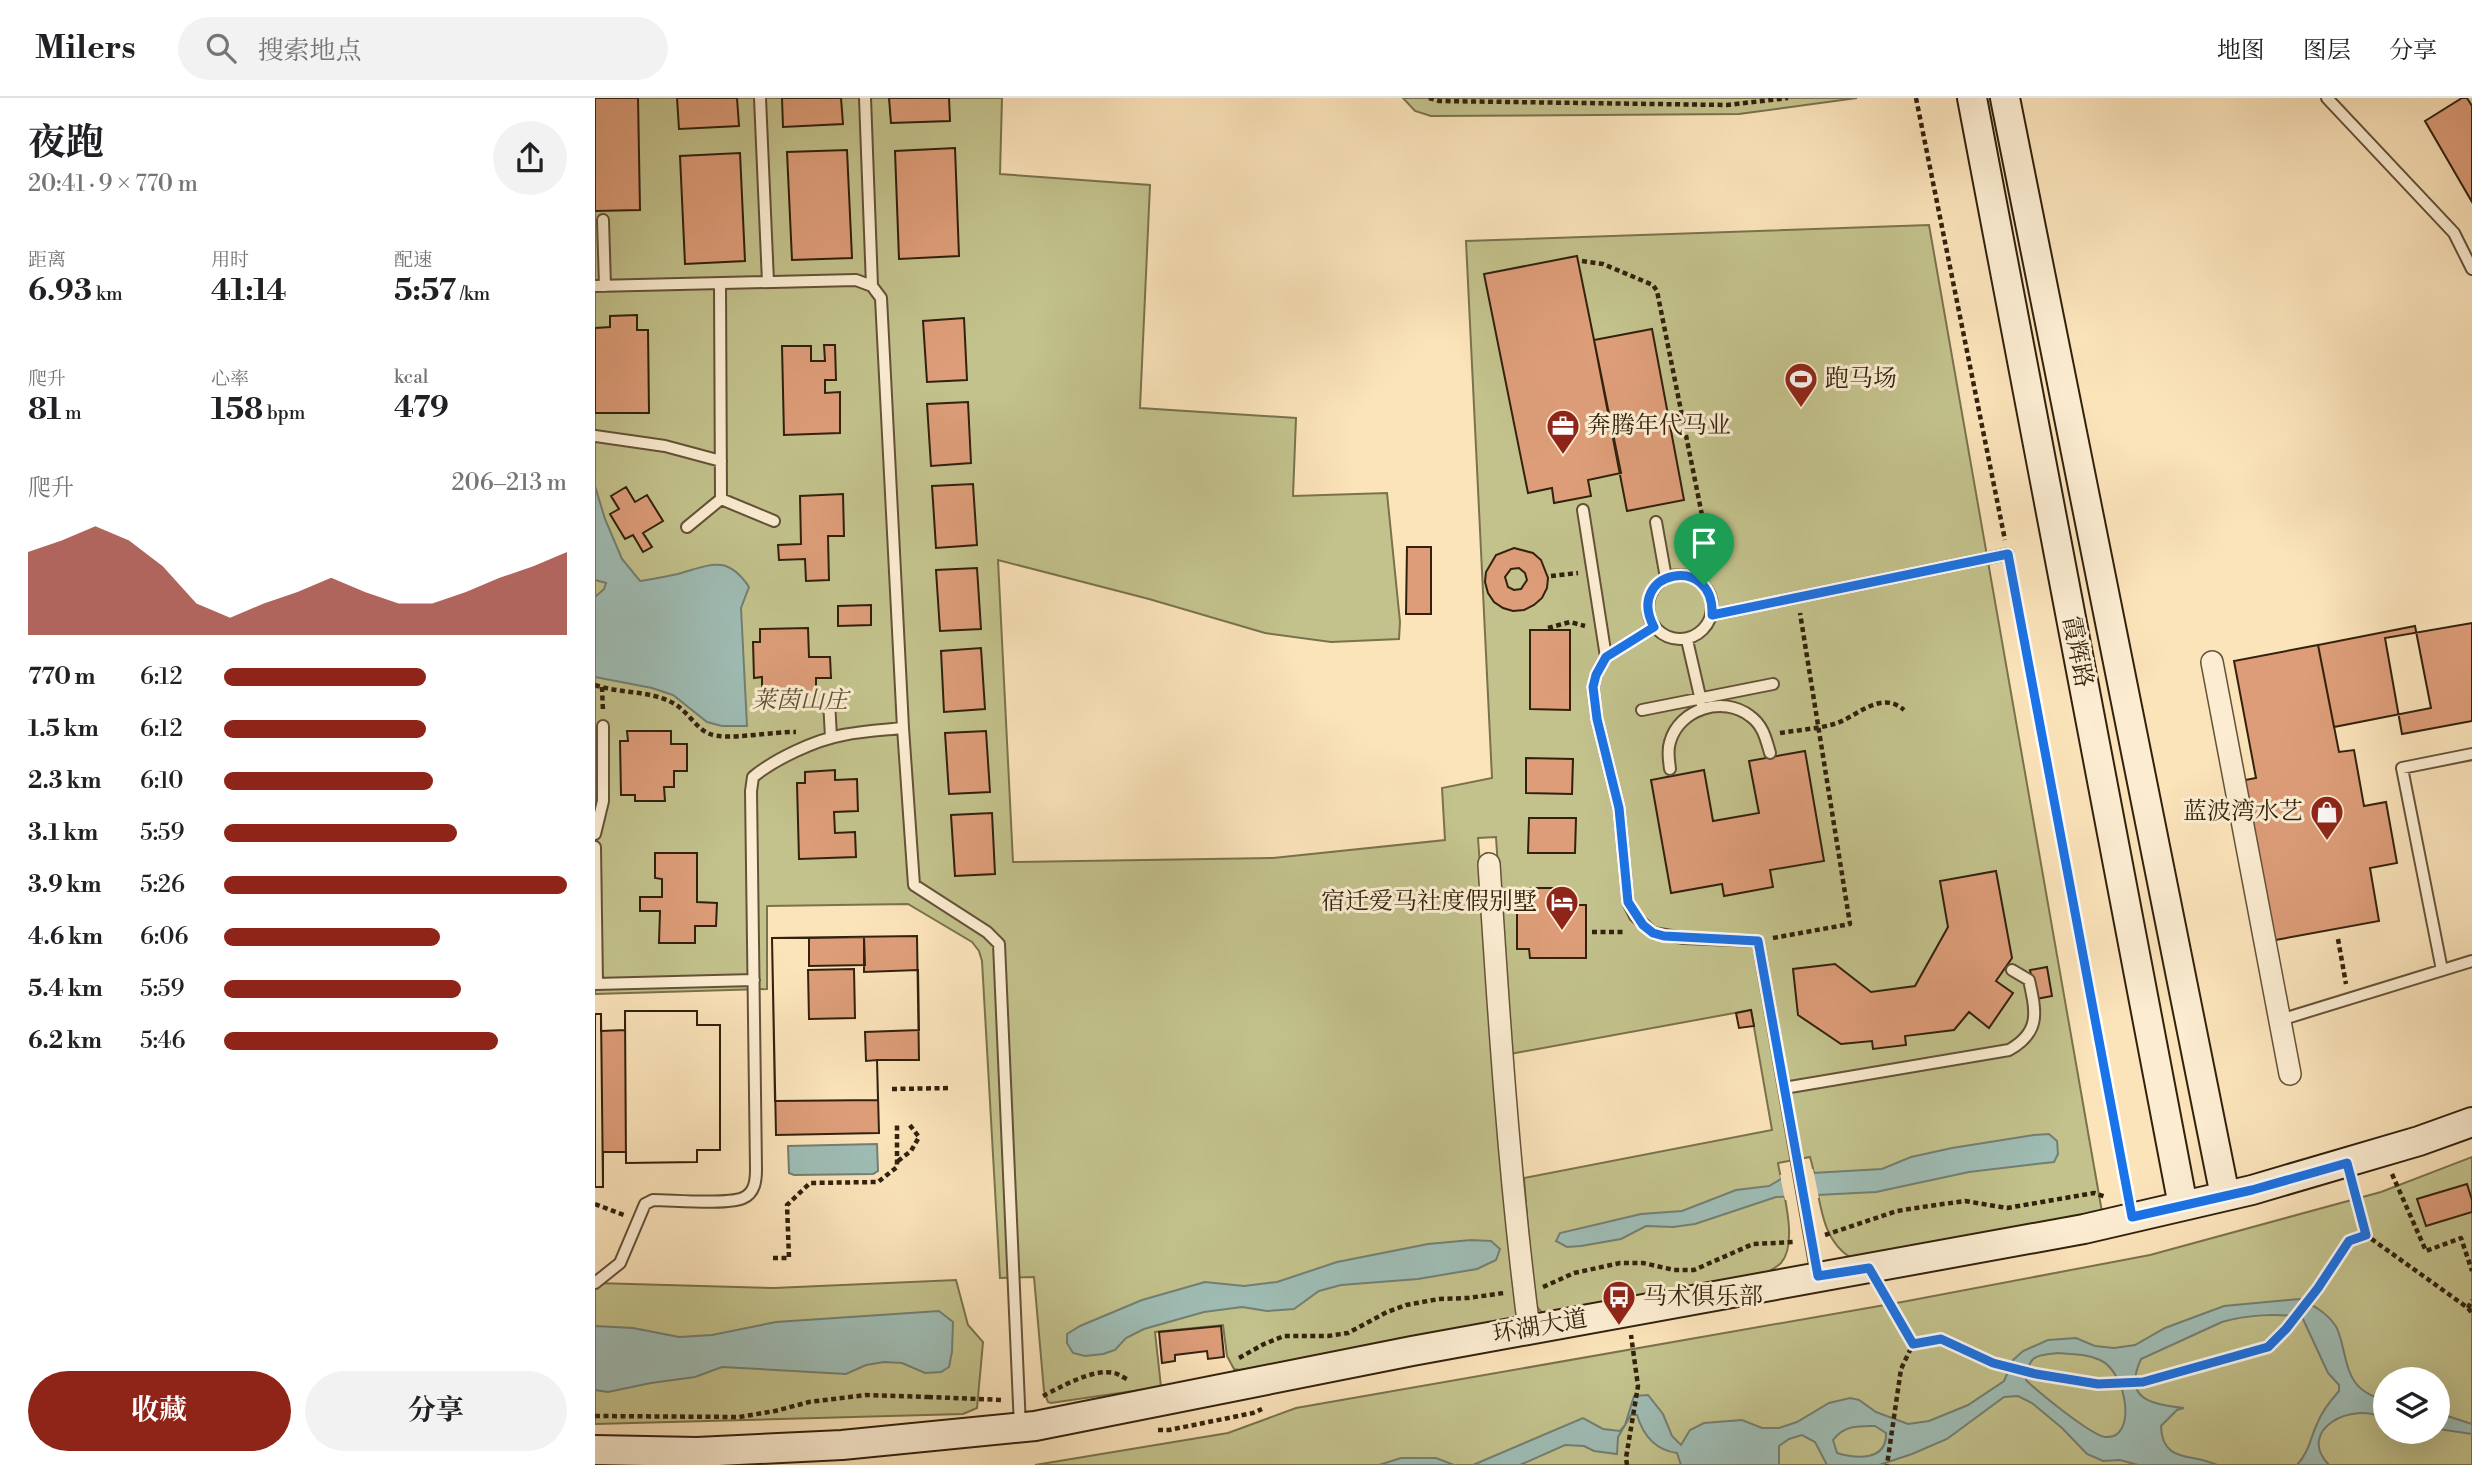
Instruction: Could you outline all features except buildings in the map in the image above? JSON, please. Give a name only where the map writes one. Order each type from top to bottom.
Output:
[{"type":"street","name":"霞辉路","points":[[1972,98],[2183,1206]]},
{"type":"street","name":"霞辉路","points":[[2005,98],[2225,1196]]},
{"type":"street","points":[[2213,662],[2290,1074]]},
{"type":"street","points":[[1489,864],[1504,1098],[1529,1329]]},
{"type":"street","name":"环湖大道","points":[[595,1450],[697,1452],[832,1446],[1020,1427],[1529,1329],[2084,1229],[2225,1196],[2347,1163],[2472,1122]]},
{"type":"lane","points":[[760,98],[768,282]]},
{"type":"lane","points":[[865,98],[872,286],[881,299],[903,728],[914,885],[987,932],[999,944],[1020,1427]]},
{"type":"lane","points":[[2327,98],[2454,233],[2469,252],[2472,268]]},
{"type":"lane","points":[[603,220],[600,286],[856,280],[872,286]]},
{"type":"lane","points":[[720,284],[721,499]]},
{"type":"lane","points":[[595,436],[665,446],[721,461]]},
{"type":"lane","points":[[721,499],[774,521]]},
{"type":"lane","points":[[687,527],[721,499]]},
{"type":"lane","points":[[1583,510],[1606,657]]},
{"type":"lane","points":[[1656,522],[1666,578]]},
{"type":"lane","points":[[1712,615],[2008,554]]},
{"type":"lane","points":[[1686,575],[1704,585],[1710,594],[1712,615],[1703,631],[1687,640],[1669,638],[1654,627],[1650,619],[1648,600],[1652,591],[1666,578],[1686,575]]},
{"type":"lane","points":[[1654,627],[1606,657],[1593,687],[1597,719],[1619,808],[1628,902],[1635,916],[1653,933],[1684,939],[1758,941],[1818,1276]]},
{"type":"lane","points":[[1687,640],[1701,704]]},
{"type":"lane","points":[[1642,710],[1701,704],[1773,684]]},
{"type":"lane","points":[[829,700],[831,738]]},
{"type":"lane","points":[[1670,769],[1669,743],[1676,728],[1701,704],[1737,708],[1752,717],[1765,735],[1770,753]]},
{"type":"lane","points":[[595,834],[603,801],[603,726]]},
{"type":"lane","points":[[595,1283],[620,1263],[645,1204],[653,1200],[730,1200],[744,1198],[754,1189],[753,777],[763,768],[831,738],[903,728]]},
{"type":"lane","points":[[2442,970],[2402,768],[2472,754]]},
{"type":"lane","points":[[595,847],[596,984],[754,980]]},
{"type":"lane","points":[[2280,1020],[2472,961]]},
{"type":"lane","points":[[1784,1088],[2009,1051],[2028,1036],[2035,1016],[2029,980],[2012,970]]},
{"type":"path","points":[[1429,98],[1439,102],[1727,105],[1788,98]]},
{"type":"path","points":[[1916,98],[2008,554],[2132,1217]]},
{"type":"path","points":[[1582,261],[1603,264],[1653,285],[1657,291],[1709,550],[1710,566],[1704,585]]},
{"type":"path","points":[[1551,576],[1593,571]]},
{"type":"path","points":[[1758,941],[1850,924],[1797,597]]},
{"type":"path","points":[[1548,628],[1570,622],[1603,631]]},
{"type":"path","points":[[595,685],[608,690],[654,694],[676,704],[709,734],[723,736],[799,732],[811,746]]},
{"type":"path","points":[[1765,735],[1819,727],[1844,720],[1867,705],[1891,704],[1903,710]]},
{"type":"path","points":[[1592,932],[1653,933]]},
{"type":"path","points":[[2338,939],[2349,999]]},
{"type":"path","points":[[892,1089],[951,1088]]},
{"type":"path","points":[[773,1258],[789,1258],[787,1205],[810,1183],[877,1182],[897,1167],[897,1124]]},
{"type":"path","points":[[897,1162],[911,1151],[919,1137],[909,1124]]},
{"type":"path","points":[[2347,1163],[2366,1235],[2472,1313]]},
{"type":"path","points":[[2391,1173],[2425,1251],[2461,1238],[2472,1271]]},
{"type":"path","points":[[595,1204],[638,1220]]},
{"type":"path","points":[[1913,1344],[1941,1339],[1993,1363],[2036,1374],[2098,1384],[2143,1382],[2268,1347],[2318,1288],[2349,1241],[2366,1235]]},
{"type":"path","points":[[1869,1268],[1913,1344]]},
{"type":"path","points":[[2468,1308],[2472,1300]]},
{"type":"path","points":[[1627,1465],[1638,1387],[1630,1332]]},
{"type":"path","points":[[1887,1465],[1901,1369],[1913,1344]]},
{"type":"path","points":[[595,1416],[739,1416],[775,1411],[809,1402],[866,1395],[950,1399]]},
{"type":"green space","name":"莱茵山庄","points":[[595,98],[1002,98],[1000,174],[1150,185],[1140,408],[1296,418],[1293,496],[1387,493],[1400,622],[1399,639],[1331,642],[1265,633],[1149,599],[998,560],[1013,862],[1273,858],[1445,840],[1442,788],[1492,778],[1466,241],[1929,225],[2102,1212],[1853,1259],[1841,1250],[1826,1227],[1810,1157],[1778,1163],[1788,1215],[1789,1242],[1781,1263],[1772,1270],[1761,1275],[1544,1315],[1537,1307],[1532,1280],[1524,1178],[1772,1130],[1751,1010],[1510,1054],[1496,837],[1478,838],[1499,1130],[1517,1317],[1507,1322],[1240,1370],[1234,1369],[1227,1356],[1223,1325],[1155,1332],[1161,1387],[1048,1402],[1044,1391],[1034,1277],[1000,1278],[982,961],[972,942],[908,904],[767,906],[767,989],[595,994]]},
{"type":"green space","points":[[1403,98],[1857,98],[1739,114],[1431,116],[1415,111]]},
{"type":"green space","points":[[2472,1157],[2472,1465],[1035,1465],[1228,1433],[1296,1408],[1902,1302],[2150,1255],[2381,1192]]},
{"type":"green space","points":[[956,1280],[968,1325],[983,1342],[977,1408],[963,1414],[595,1424],[595,1283],[774,1288]]},
{"type":"water","points":[[595,486],[622,559],[640,581],[717,565],[733,570],[749,587],[741,608],[747,726],[722,726],[707,722],[673,695],[595,677],[595,597],[604,589],[606,583],[595,580]]},
{"type":"water","points":[[2049,1134],[2057,1141],[2058,1154],[2054,1162],[1969,1172],[1876,1192],[1776,1197],[1695,1224],[1673,1227],[1646,1226],[1621,1239],[1567,1247],[1556,1241],[1560,1233],[1641,1214],[1682,1211],[1736,1190],[1769,1186],[1781,1179],[1812,1173],[1882,1169],[1911,1157],[1952,1148]]},
{"type":"water","points":[[877,1144],[878,1171],[873,1174],[789,1173],[788,1146]]},
{"type":"water","points":[[1491,1241],[1500,1249],[1496,1260],[1477,1269],[1418,1279],[1341,1285],[1319,1291],[1294,1309],[1267,1311],[1242,1307],[1204,1312],[1144,1329],[1126,1338],[1115,1350],[1103,1354],[1085,1356],[1073,1353],[1067,1343],[1067,1334],[1080,1326],[1142,1300],[1205,1282],[1244,1286],[1277,1282],[1337,1262],[1428,1244]]},
{"type":"water","points":[[2300,1299],[2328,1316],[2337,1328],[2353,1378],[2357,1385],[2373,1396],[2373,1414],[2358,1413],[2344,1416],[2323,1430],[2319,1440],[2320,1452],[2329,1465],[2297,1465],[2307,1450],[2321,1415],[2339,1391],[2339,1385],[2328,1373],[2302,1317],[2262,1315],[2222,1322],[2141,1359],[2136,1373],[2135,1383],[2143,1397],[2151,1402],[2184,1408],[2177,1410],[2161,1426],[2167,1446],[2180,1455],[2217,1465],[2138,1465],[2120,1460],[2103,1461],[2087,1454],[2062,1428],[2032,1403],[2018,1396],[2004,1397],[1947,1439],[1879,1465],[1827,1465],[1815,1442],[1802,1435],[1779,1446],[1779,1465],[1681,1465],[1677,1453],[1656,1445],[1646,1435],[1637,1415],[1631,1415],[1618,1437],[1617,1454],[1594,1451],[1584,1446],[1565,1445],[1520,1465],[1473,1465],[1583,1418],[1603,1429],[1620,1431],[1625,1425],[1634,1396],[1648,1395],[1663,1414],[1672,1436],[1681,1445],[1690,1430],[1704,1423],[1742,1420],[1762,1428],[1779,1428],[1797,1422],[1829,1403],[1850,1398],[1859,1400],[1876,1412],[1908,1424],[1929,1421],[1968,1405],[2004,1381],[2013,1360],[2023,1351],[2048,1340],[2076,1338],[2095,1346],[2114,1348],[2135,1345],[2165,1328],[2224,1306]],"holes":[[[2058,1353],[2085,1355],[2100,1360],[2109,1367],[2122,1390],[2125,1417],[2122,1428],[2115,1435],[2105,1437],[2088,1429],[2026,1380],[2034,1358]],[[1857,1426],[1875,1426],[1886,1433],[1882,1449],[1862,1457],[1837,1453],[1833,1440],[1842,1431]]]},
{"type":"water","points":[[939,1311],[953,1322],[949,1367],[941,1372],[925,1373],[902,1363],[884,1362],[866,1365],[846,1374],[722,1367],[695,1377],[608,1392],[595,1390],[595,1326],[633,1328],[679,1337],[712,1335],[776,1322]]},
{"type":"water","points":[[2450,1417],[2472,1424],[2472,1434],[2450,1431]]},
{"type":"water","points":[[1401,1458],[1436,1458],[1454,1465],[1379,1465]]},
{"type":"pier","points":[[1813,1169],[1819,1198],[1785,1200],[1780,1175]]},
{"type":"place","name":"跑马场","points":[[1801,409]]},
{"type":"place","name":"奔腾年代马业","points":[[1563,456]]},
{"type":"place","name":"蓝波湾水艺","points":[[2327,842]]},
{"type":"place","name":"宿迁爱马社度假别墅","points":[[1562,932]]},
{"type":"place","name":"马术俱乐部","points":[[1619,1327]]},
{"type":"route","points":[[2008,554],[2132,1217],[2252,1190],[2347,1163],[2366,1235],[2349,1241],[2318,1288],[2268,1347],[2143,1382],[2098,1384],[2036,1374],[1993,1363],[1941,1339],[1913,1344],[1869,1268],[1818,1276],[1758,941],[1664,936],[1653,933],[1635,916],[1628,902],[1619,808],[1597,719],[1593,687],[1596,675],[1606,657],[1654,627],[1650,619],[1648,600],[1658,583],[1676,575],[1686,575],[1704,585],[1713,604],[1712,615],[2008,554]]}]
